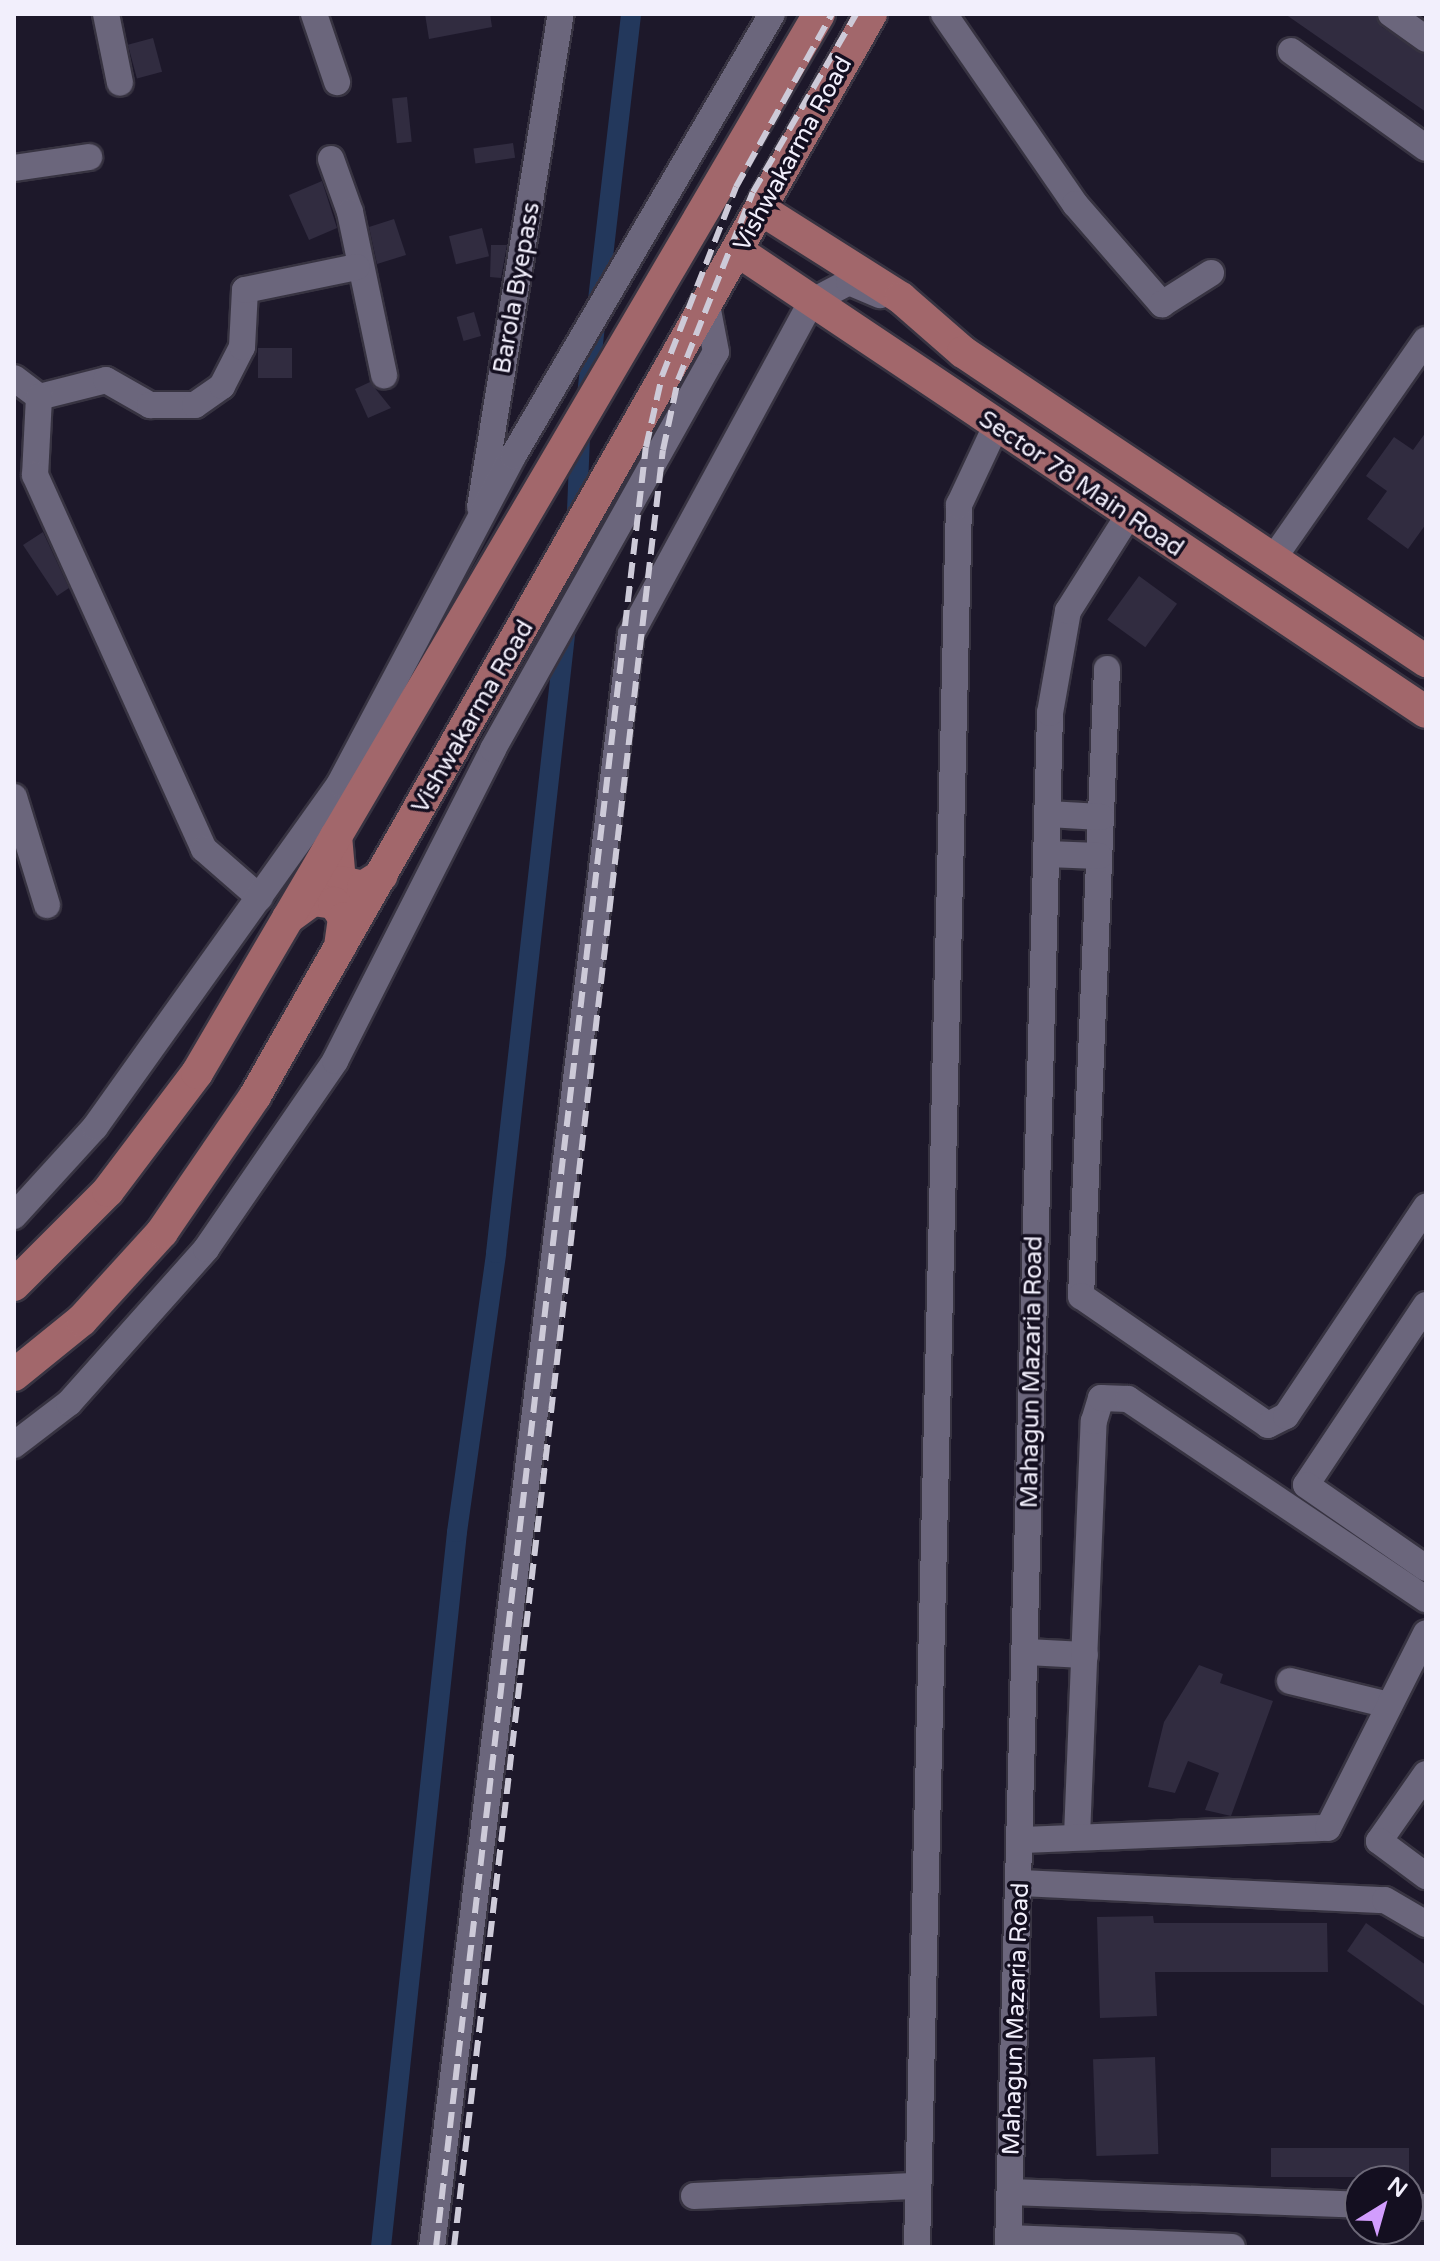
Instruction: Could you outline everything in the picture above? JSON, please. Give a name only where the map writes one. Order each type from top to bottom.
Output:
[{"type":"main road","name":"Vishwakarma Road","points":[[14,1285],[108,1191],[197,1073],[819,14]]},
{"type":"main road","name":"Vishwakarma Road","points":[[14,1375],[82,1320],[162,1232],[255,1096],[503,665],[701,348],[707,305],[871,14]]},
{"type":"main road","name":"Sector 78 Main Road","points":[[762,210],[901,298],[963,352],[1426,661]]},
{"type":"main road","name":"Sector 78 Main Road","points":[[738,251],[1128,516],[1426,712]]},
{"type":"main road","points":[[1359,668],[1383,668],[1396,655],[1384,633]]},
{"type":"main road","points":[[336,836],[340,882],[363,887],[382,875]]},
{"type":"main road","points":[[288,918],[313,900],[334,903],[344,918],[340,947]]},
{"type":"street","points":[[106,14],[120,83]]},
{"type":"street","points":[[314,14],[337,82]]},
{"type":"street","name":"Barola Byepass","points":[[478,522],[561,14]]},
{"type":"street","points":[[14,1216],[95,1127],[340,783],[513,456],[772,14]]},
{"type":"street","points":[[944,14],[1075,204],[1162,304],[1211,273]]},
{"type":"street","points":[[1391,14],[1426,39]]},
{"type":"street","points":[[1291,51],[1426,148]]},
{"type":"street","points":[[14,168],[89,157]]},
{"type":"street","points":[[331,159],[350,212],[357,267],[384,375]]},
{"type":"street","points":[[39,397],[106,380],[150,405],[195,405],[222,386],[242,347],[245,290],[357,267]]},
{"type":"street","points":[[432,2247],[631,634],[811,302],[849,282],[901,298]]},
{"type":"street","points":[[1273,559],[1426,340]]},
{"type":"street","points":[[14,1445],[69,1403],[206,1249],[309,1099],[701,348]]},
{"type":"street","points":[[14,378],[39,397]]},
{"type":"street","points":[[39,397],[35,475],[204,849],[260,898]]},
{"type":"street","points":[[917,2247],[959,505],[996,426]]},
{"type":"street","name":"Mahagun Mazaria Road","points":[[1008,2242],[1023,1840],[1048,814],[1058,639],[1078,589],[1128,516]]},
{"type":"street","points":[[478,522],[500,556]]},
{"type":"street","points":[[1107,669],[1081,1296],[1268,1425],[1286,1416],[1426,1207]]},
{"type":"street","points":[[14,797],[47,905]]},
{"type":"street","points":[[1048,814],[1101,817]]},
{"type":"street","points":[[1047,854],[1099,856]]},
{"type":"street","points":[[1426,1305],[1306,1485],[1426,1568]]},
{"type":"street","points":[[1077,1836],[1094,1421],[1101,1398],[1113,1393],[1426,1599]]},
{"type":"street","points":[[1023,1840],[1328,1828],[1426,1633]]},
{"type":"street","points":[[1026,1652],[1085,1655]]},
{"type":"street","points":[[1290,1681],[1389,1705]]},
{"type":"street","points":[[1426,1774],[1379,1841],[1426,1876]]},
{"type":"street","points":[[1021,1883],[1385,1900],[1426,1924]]},
{"type":"street","points":[[694,2196],[918,2186]]},
{"type":"street","points":[[1010,2192],[1344,2204]]},
{"type":"street","points":[[1008,2242],[1232,2247]]},
{"type":"building","points":[[425,14],[490,14],[492,27],[429,39]]},
{"type":"building","points":[[1285,14],[1375,14],[1382,27],[1426,55],[1426,112]]},
{"type":"building","points":[[153,38],[162,72],[137,79],[128,45]]},
{"type":"building","points":[[407,97],[412,142],[397,143],[392,99]]},
{"type":"building","points":[[513,143],[515,158],[475,163],[473,149]]},
{"type":"building","points":[[322,181],[337,228],[309,240],[289,195]]},
{"type":"building","points":[[394,219],[406,255],[377,264],[369,227]]},
{"type":"building","points":[[482,228],[489,256],[456,264],[449,236]]},
{"type":"building","points":[[491,245],[507,245],[501,278],[490,277]]},
{"type":"building","points":[[474,312],[481,336],[464,341],[457,317]]},
{"type":"building","points":[[258,348],[292,348],[292,378],[258,378]]},
{"type":"building","points":[[370,382],[391,408],[368,418],[355,389]]},
{"type":"building","points":[[1426,432],[1426,524],[1408,549],[1367,519],[1387,491],[1366,476],[1394,437],[1413,450]]},
{"type":"building","points":[[43,532],[69,588],[57,596],[23,545]]},
{"type":"building","points":[[1139,576],[1177,604],[1145,647],[1107,620]]},
{"type":"building","points":[[1199,1665],[1223,1674],[1220,1683],[1273,1701],[1231,1816],[1205,1810],[1219,1773],[1188,1761],[1175,1793],[1148,1787],[1164,1722]]},
{"type":"building","points":[[1153,1916],[1154,1923],[1327,1923],[1328,1972],[1155,1972],[1157,2016],[1100,2018],[1097,1917]]},
{"type":"building","points":[[1366,1923],[1426,1965],[1426,2007],[1347,1951]]},
{"type":"building","points":[[1155,2057],[1158,2154],[1096,2156],[1093,2059]]},
{"type":"building","points":[[1271,2148],[1409,2148],[1409,2165],[1344,2165],[1344,2177],[1271,2177]]},
{"type":"waterway","points":[[587,395],[631,14]]},
{"type":"waterway","points":[[381,2247],[457,1532],[496,1253],[576,536],[580,435]]},
{"type":"railway","points":[[436,2247],[646,447],[662,376],[736,187],[832,14]]},
{"type":"railway","points":[[454,2247],[663,450],[678,380],[753,192],[856,14]]}]
